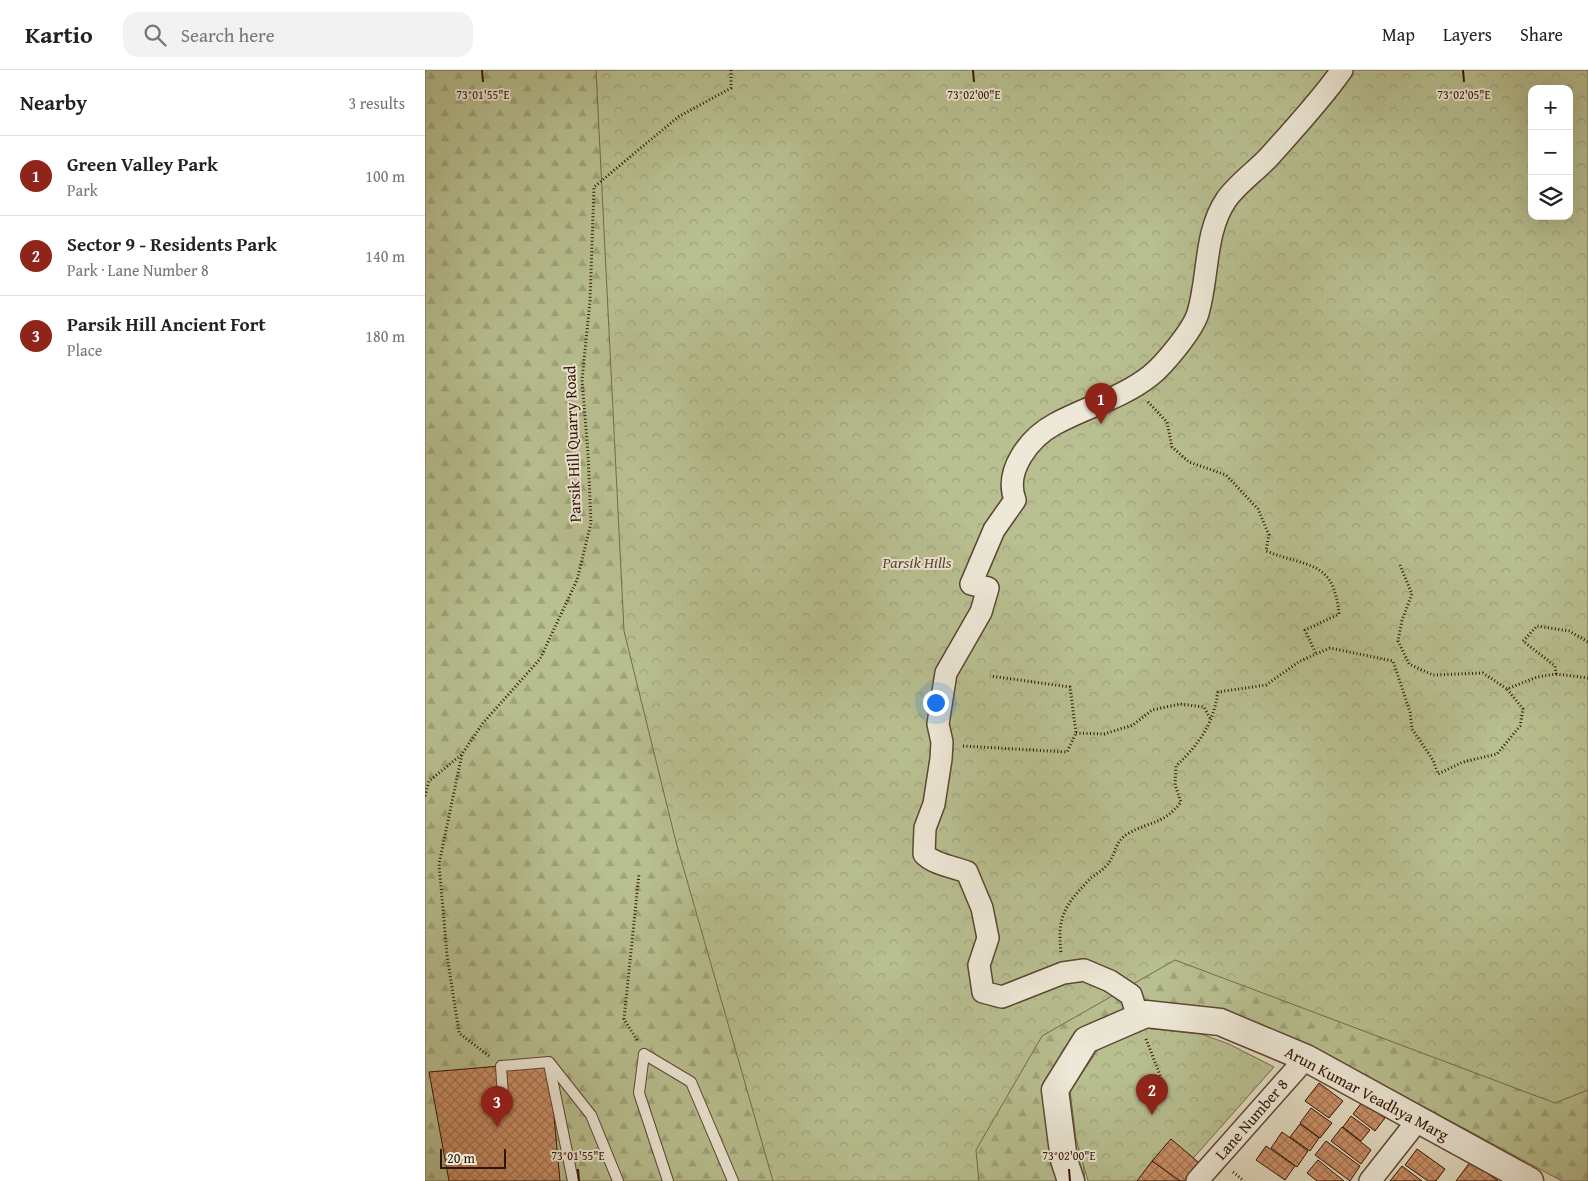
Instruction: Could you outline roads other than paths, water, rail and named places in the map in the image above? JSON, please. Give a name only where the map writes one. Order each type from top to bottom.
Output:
[{"type":"street","points":[[1138,1017],[1131,995],[1110,981],[1084,970],[1063,973],[1002,997],[983,992],[979,965],[988,938],[982,908],[967,872],[930,860],[924,854],[925,828],[934,804],[942,748],[938,724],[947,673],[981,612],[988,588],[971,584],[994,530],[1015,500],[1010,488],[1015,465],[1032,443],[1054,424],[1105,402],[1150,376],[1175,350],[1198,314],[1212,232],[1226,200],[1269,156],[1343,70]]},
{"type":"street","name":"Arun Kumar Veadhya Marg","points":[[1071,1181],[1064,1160],[1055,1090],[1086,1040],[1146,1014],[1220,1022],[1306,1058],[1524,1180]]},
{"type":"street","name":"Lane Number 8","points":[[1197,1181],[1306,1058]]},
{"type":"street","points":[[1370,1181],[1418,1120]]},
{"type":"lane","points":[[668,1181],[639,1093],[644,1054],[691,1082],[733,1181]]},
{"type":"lane","points":[[503,1097],[501,1066],[549,1062]]},
{"type":"lane","points":[[549,1062],[573,1181]]},
{"type":"lane","points":[[549,1062],[591,1115],[618,1181]]},
{"type":"place","name":"Green Valley Park","points":[[1101,424]]},
{"type":"place","name":"Sector 9 - Residents Park","points":[[1152,1115]]},
{"type":"place","name":"Parsik Hill Ancient Fort","points":[[497,1127]]},
{"type":"park label","name":"Parsik Hills","points":[[917,562]]}]
